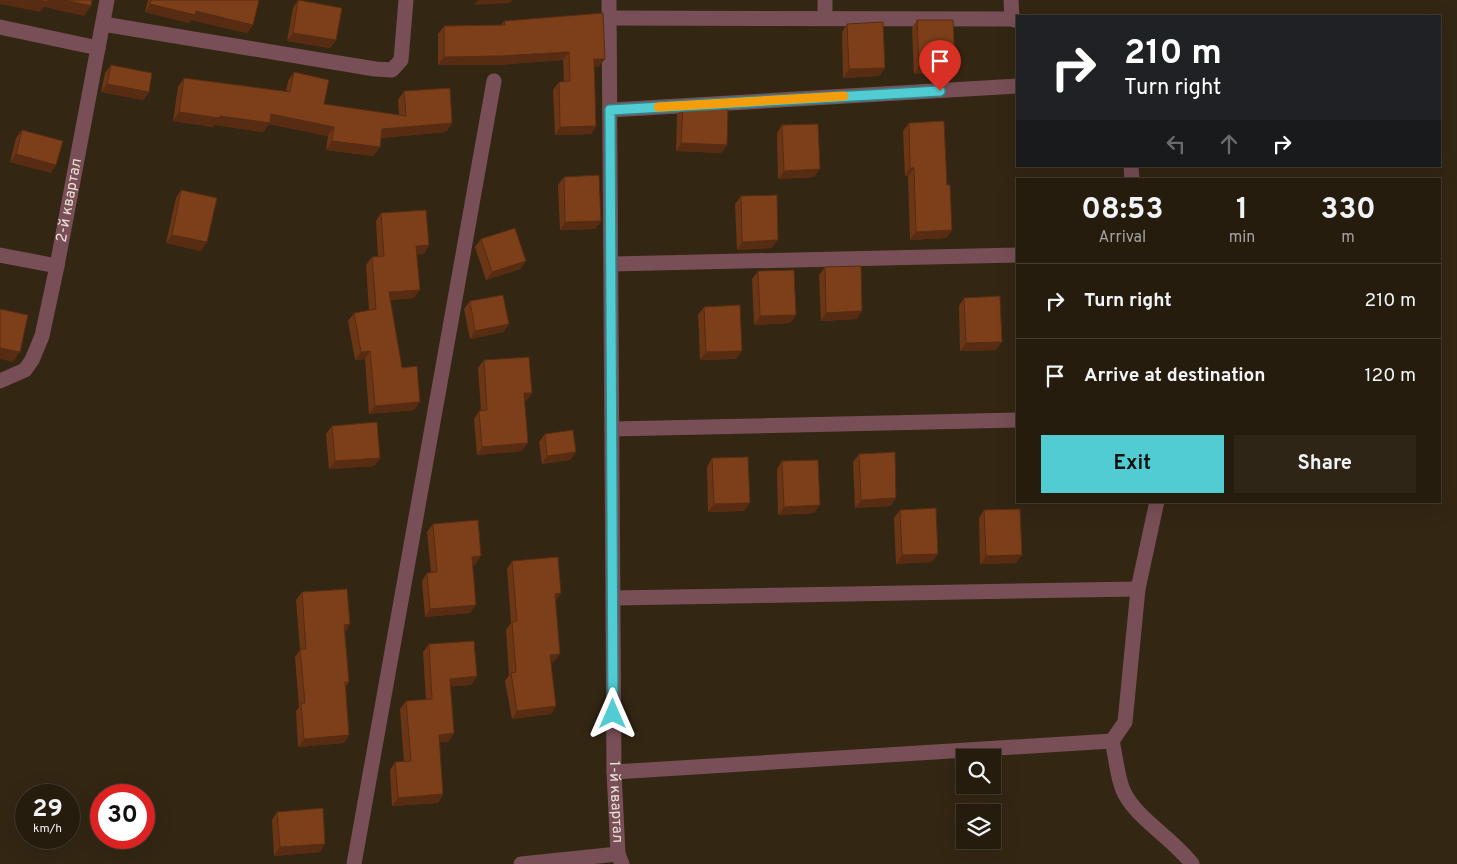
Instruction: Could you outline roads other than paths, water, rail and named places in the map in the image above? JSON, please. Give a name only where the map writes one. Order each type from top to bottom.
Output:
[{"type":"street","name":"2-й квартал","points":[[0,380],[25,370],[32,360],[42,336],[107,0]]},
{"type":"street","points":[[102,24],[392,70],[400,60],[406,0]]},
{"type":"street","name":"1-й квартал","points":[[609,0],[614,772],[620,859]]},
{"type":"street","points":[[825,0],[825,18]]},
{"type":"street","points":[[610,18],[1015,20],[1011,0]]},
{"type":"street","points":[[0,27],[98,48]]},
{"type":"street","points":[[354,864],[494,81]]},
{"type":"street","points":[[610,110],[1016,86]]},
{"type":"street","points":[[0,255],[57,266]]},
{"type":"street","points":[[611,264],[1016,255]]},
{"type":"street","points":[[612,429],[1016,420]]},
{"type":"street","points":[[1157,503],[1138,589],[1125,722],[1112,741],[1123,790],[1131,805],[1185,854],[1192,864]]},
{"type":"street","points":[[613,598],[1138,589]]},
{"type":"street","points":[[614,772],[1112,741]]},
{"type":"street","points":[[521,864],[620,859]]}]
